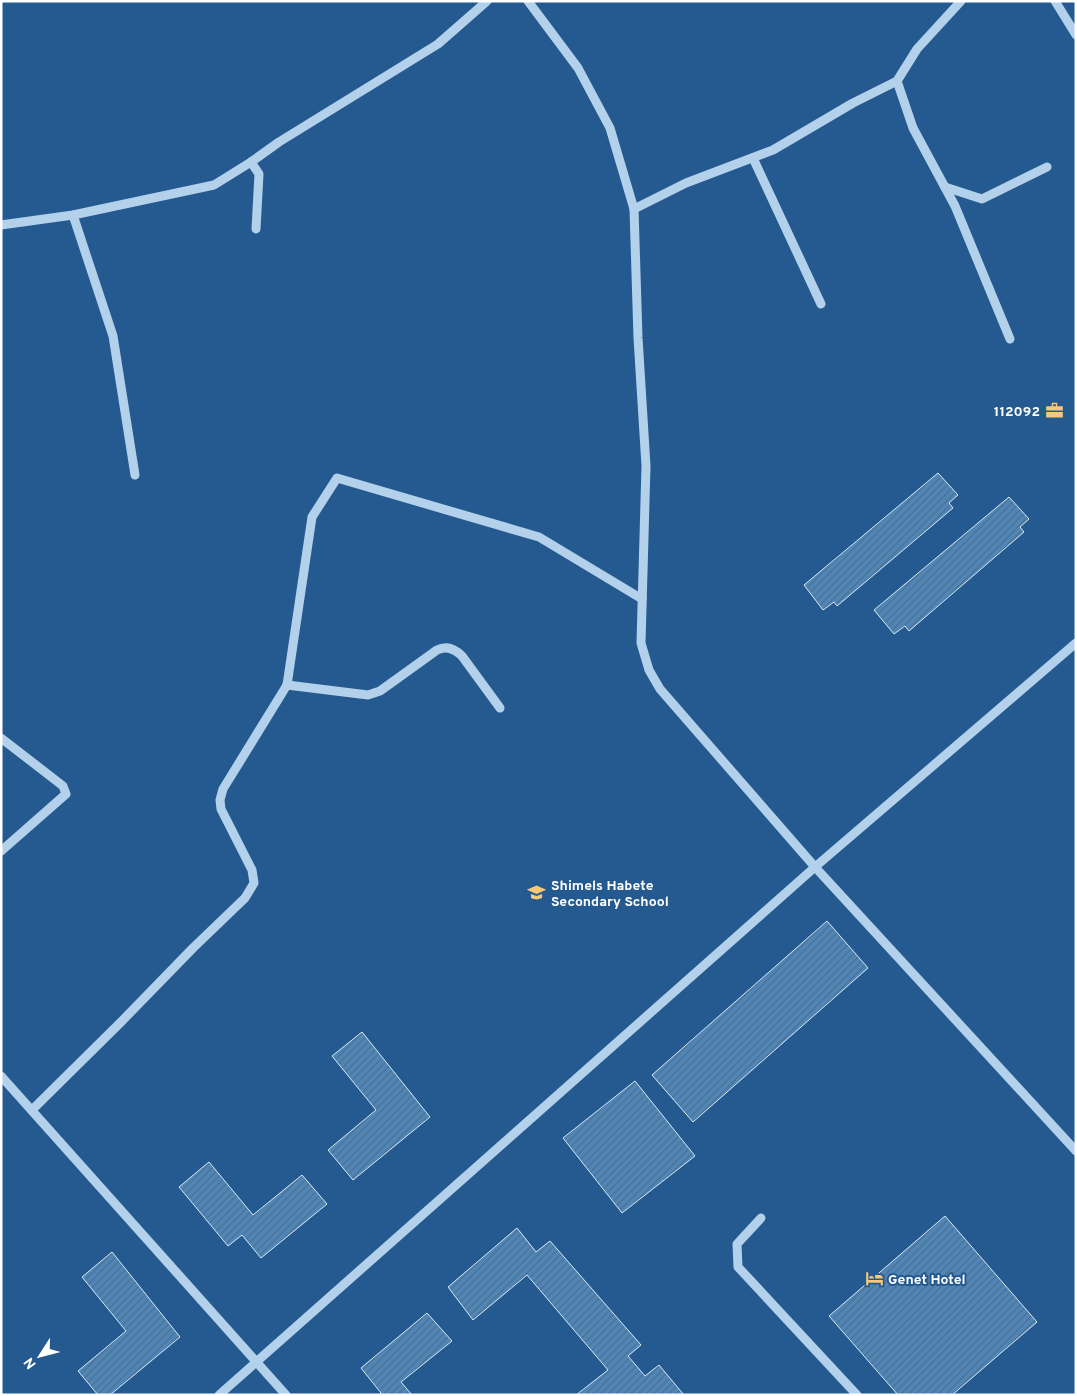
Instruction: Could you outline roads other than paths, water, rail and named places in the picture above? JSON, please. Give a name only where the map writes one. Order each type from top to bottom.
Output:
[{"type":"street","points":[[1,225],[73,215],[214,185],[279,142],[438,44],[486,1]]},
{"type":"street","points":[[528,1],[578,68],[610,128],[634,209],[638,338],[646,466],[641,643],[650,670],[660,689],[815,866],[1076,1151]]},
{"type":"street","points":[[634,209],[686,183],[773,150],[853,104],[897,82],[917,49],[961,1]]},
{"type":"street","points":[[1054,1],[1076,35]]},
{"type":"street","points":[[897,82],[913,128],[955,206],[1010,338]]},
{"type":"street","points":[[753,158],[821,304]]},
{"type":"street","points":[[251,162],[259,174],[256,229]]},
{"type":"street","points":[[945,187],[982,199],[1047,167]]},
{"type":"street","points":[[73,215],[113,336],[135,475]]},
{"type":"street","points":[[32,1110],[245,898],[254,883],[252,870],[221,809],[220,800],[223,789],[287,684],[312,517],[336,478],[539,537],[642,599]]},
{"type":"street","points":[[219,1395],[815,866],[1076,643]]},
{"type":"street","points":[[287,684],[368,695],[380,691],[437,650],[448,648],[456,650],[462,656],[500,708]]},
{"type":"street","points":[[1,738],[63,786],[66,794],[57,804],[1,851]]},
{"type":"street","points":[[1,1076],[286,1395]]},
{"type":"street","points":[[761,1218],[737,1244],[738,1267],[857,1395]]},
{"type":"place","name":"112092","points":[[1054,411]]},
{"type":"place","name":"Shimels Habete Secondary School","points":[[537,893]]},
{"type":"place","name":"Genet Hotel","points":[[874,1279]]}]
